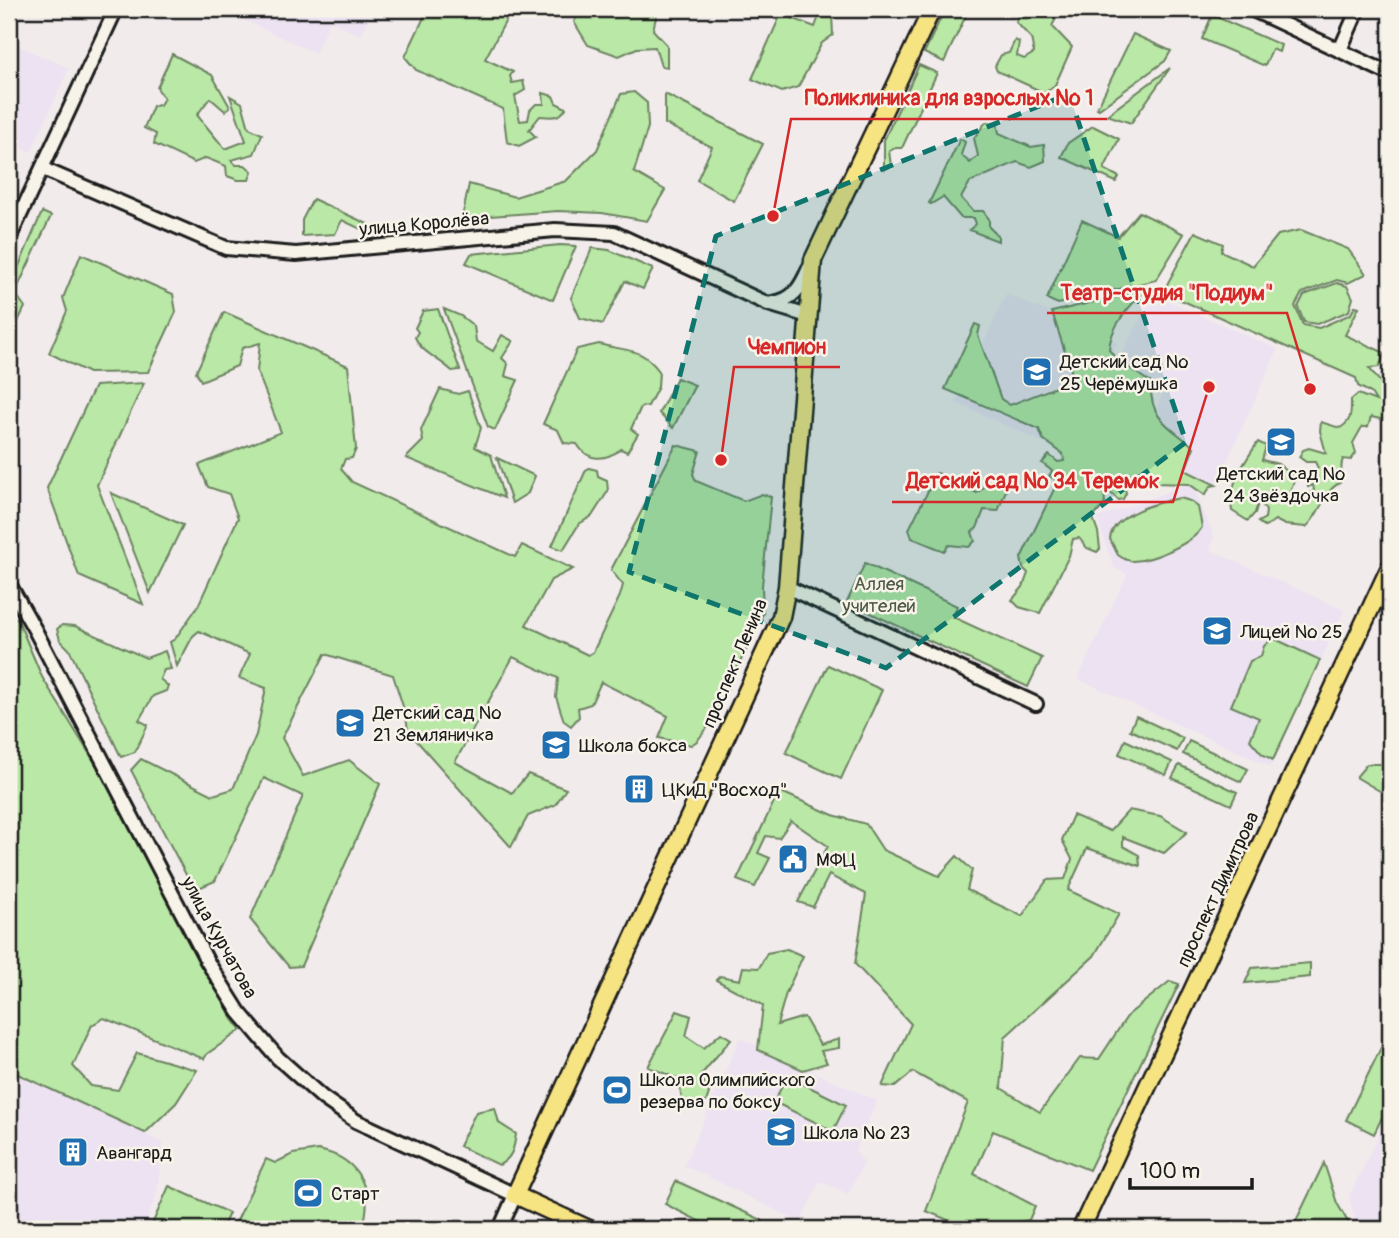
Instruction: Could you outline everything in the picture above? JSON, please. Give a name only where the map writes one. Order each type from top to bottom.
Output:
[{"type":"main road","name":"проспект Ленина","points":[[515,1195],[781,617],[787,587],[813,260],[932,9]]},
{"type":"main road","name":"проспект Димитрова","points":[[1082,1229],[1390,567]]},
{"type":"main road","points":[[515,1195],[589,1229]]},
{"type":"street","points":[[9,239],[116,9]]},
{"type":"street","points":[[1251,9],[1390,74]]},
{"type":"street","points":[[1340,50],[1357,9]]},
{"type":"street","name":"улица Королёва","points":[[43,169],[226,248],[296,254],[555,230],[614,233],[768,304],[808,316]]},
{"type":"street","points":[[768,304],[783,302],[795,295],[813,260]]},
{"type":"street","name":"улица Курчатова","points":[[9,584],[207,961],[239,1012],[278,1058],[300,1079],[356,1121],[515,1195]]},
{"type":"street","points":[[787,587],[1036,704]]},
{"type":"street","name":"проспект Ленина","points":[[500,1229],[515,1195]]},
{"type":"highlighted area","points":[[1069,94],[1186,442],[886,668],[629,572],[716,236]]},
{"type":"shaded area","points":[[220,9],[373,9],[360,35],[330,21],[315,53]]},
{"type":"shaded area","points":[[9,42],[69,68],[31,152],[9,142]]},
{"type":"shaded area","name":"Детский сад № 25 Черёмушка","points":[[1006,294],[1117,342],[1066,453],[956,403]]},
{"type":"shaded area","points":[[1153,295],[1278,349],[1216,485],[1185,470],[1194,447],[1155,413],[1163,392],[1118,360]]},
{"type":"shaded area","name":"Лицей № 25","points":[[1192,483],[1214,537],[1210,550],[1344,610],[1271,767],[1078,679],[1127,574],[1114,568],[1097,518]]},
{"type":"shaded area","name":"Школа № 23","points":[[740,1038],[877,1101],[855,1151],[864,1162],[848,1194],[820,1181],[800,1222],[684,1165]]},
{"type":"shaded area","points":[[9,1071],[163,1143],[157,1193],[143,1229],[9,1229]]},
{"type":"shaded area","points":[[1390,1112],[1390,1229],[1363,1229],[1354,1215],[1349,1197]]},
{"type":"green space","points":[[428,9],[512,9],[485,59],[513,72],[510,76],[512,83],[523,81],[525,90],[515,96],[520,121],[528,120],[530,110],[536,104],[544,104],[543,93],[553,96],[556,103],[566,108],[564,112],[555,117],[540,116],[529,130],[536,137],[519,146],[507,142],[503,109],[416,70],[405,57]]},
{"type":"green space","points":[[580,9],[658,9],[653,30],[667,45],[667,67],[661,66],[655,47],[637,48],[619,56],[588,45],[574,22]]},
{"type":"green space","points":[[804,9],[819,9],[832,14],[833,35],[822,43],[798,87],[782,92],[752,79],[781,14],[815,27],[819,16]]},
{"type":"green space","points":[[945,9],[969,9],[944,62],[924,53]]},
{"type":"green space","points":[[1023,9],[1061,9],[1052,26],[1072,47],[1055,85],[1045,93],[997,71],[995,66],[1001,55],[1009,53],[1015,40],[1019,42],[1017,56],[1024,59],[1034,53],[1031,38],[1016,22]]},
{"type":"green space","points":[[1212,15],[1281,45],[1279,52],[1272,49],[1265,66],[1202,39]]},
{"type":"green space","points":[[1133,34],[1171,51],[1165,61],[1099,109],[1097,108]]},
{"type":"green space","points":[[172,54],[212,75],[230,107],[225,111],[210,98],[197,115],[225,149],[246,141],[230,96],[242,103],[249,128],[262,134],[254,154],[231,160],[236,165],[245,165],[252,171],[249,180],[227,176],[226,166],[206,158],[194,163],[154,144],[156,134],[144,128],[153,106],[160,105],[164,98],[157,88]]},
{"type":"green space","points":[[919,65],[937,73],[902,148],[889,151],[891,166],[884,170],[884,140]]},
{"type":"green space","points":[[1170,68],[1131,123],[1107,115]]},
{"type":"green space","points":[[634,92],[647,103],[648,127],[634,172],[665,190],[647,221],[602,213],[558,211],[462,218],[469,184],[515,197],[566,181],[597,150],[621,94]]},
{"type":"green space","points":[[665,94],[763,144],[734,201],[697,180],[712,147],[665,124]]},
{"type":"green space","points":[[986,122],[997,123],[999,133],[1031,147],[1044,145],[1045,161],[1031,167],[1017,162],[970,182],[961,198],[973,211],[983,211],[989,219],[989,227],[998,236],[998,241],[969,230],[976,224],[974,218],[961,218],[943,197],[929,203],[960,139],[965,142],[961,155],[970,163],[978,156],[974,138]]},
{"type":"green space","points":[[1093,126],[1119,139],[1104,169],[1119,177],[1116,182],[1061,157],[1068,143]]},
{"type":"green space","points":[[313,199],[370,225],[367,232],[342,220],[335,234],[302,236],[302,220]]},
{"type":"green space","points":[[42,212],[51,216],[15,293],[25,307],[9,340],[9,289]]},
{"type":"green space","points":[[1139,212],[1184,234],[1156,280],[1058,304],[1047,299],[1082,220],[1118,237]]},
{"type":"green space","points":[[1301,230],[1348,249],[1366,274],[1348,283],[1337,280],[1302,293],[1295,306],[1303,325],[1319,328],[1351,314],[1355,306],[1359,307],[1345,335],[1385,353],[1379,367],[1369,368],[1390,394],[1390,421],[1371,417],[1368,427],[1362,427],[1353,443],[1356,453],[1351,460],[1343,459],[1340,483],[1330,491],[1306,527],[1285,525],[1275,520],[1265,527],[1258,522],[1265,518],[1266,511],[1259,500],[1255,513],[1248,521],[1232,511],[1231,501],[1235,483],[1258,442],[1266,446],[1262,460],[1278,464],[1292,475],[1294,481],[1290,491],[1293,498],[1302,500],[1314,490],[1313,485],[1308,487],[1307,480],[1318,468],[1315,462],[1306,462],[1299,457],[1303,450],[1309,448],[1326,453],[1320,431],[1321,422],[1340,428],[1344,425],[1350,416],[1351,400],[1358,394],[1376,401],[1371,393],[1358,386],[1356,378],[1163,292],[1195,232],[1223,244],[1221,251],[1253,266],[1278,235]]},
{"type":"green space","points":[[560,245],[576,246],[553,300],[466,263],[471,254]]},
{"type":"green space","points":[[592,248],[609,250],[653,269],[643,289],[625,281],[603,324],[580,318],[571,298]]},
{"type":"green space","points":[[81,254],[173,294],[176,312],[148,372],[89,373],[49,353],[67,311],[63,298]]},
{"type":"green space","points":[[1337,283],[1347,286],[1353,298],[1349,311],[1317,324],[1304,322],[1298,307],[1304,295]]},
{"type":"green space","points":[[1148,289],[1122,316],[1113,333],[1109,350],[1118,360],[1151,383],[1151,395],[1157,414],[1194,447],[1185,470],[1216,485],[1211,486],[1205,495],[1189,484],[1154,483],[1143,475],[1129,475],[1123,480],[1126,493],[1123,499],[1118,500],[1111,493],[1104,491],[1105,503],[1093,518],[1100,549],[1097,552],[1087,548],[1079,538],[1073,539],[1069,556],[1040,613],[1019,607],[1012,600],[1023,587],[1028,573],[1023,568],[1021,558],[1058,481],[1049,476],[1052,471],[1042,463],[1049,455],[1058,462],[1064,461],[1063,454],[1043,439],[1039,429],[945,389],[975,324],[980,326],[978,335],[1001,399],[1010,405],[1074,380],[1052,312]]},
{"type":"green space","points":[[438,309],[460,370],[452,371],[426,352],[415,337],[418,332],[415,328],[423,311]]},
{"type":"green space","points":[[444,309],[461,316],[474,326],[476,341],[493,351],[502,335],[513,341],[502,358],[508,364],[505,376],[518,380],[495,430],[488,427]]},
{"type":"green space","points":[[224,312],[348,366],[356,449],[352,458],[345,459],[341,469],[352,482],[515,557],[522,545],[573,569],[551,580],[526,625],[588,655],[593,652],[623,585],[611,570],[676,445],[700,451],[693,474],[696,481],[744,501],[762,494],[771,497],[762,586],[763,613],[708,727],[691,745],[659,738],[668,716],[601,682],[591,704],[578,708],[579,717],[571,726],[564,721],[556,697],[558,678],[513,657],[455,762],[512,793],[528,774],[566,789],[555,805],[528,816],[511,847],[408,731],[393,675],[325,654],[282,738],[303,776],[349,760],[380,784],[301,966],[289,967],[250,919],[303,796],[264,778],[215,881],[194,890],[131,770],[141,759],[213,795],[233,789],[256,735],[266,688],[239,678],[250,654],[199,631],[193,636],[177,666],[170,642],[175,639],[198,606],[238,518],[229,494],[208,487],[199,465],[281,432],[257,371],[260,343],[242,348],[237,366],[201,381],[196,372]]},
{"type":"green space","points":[[599,344],[646,357],[659,371],[658,387],[648,406],[641,407],[631,429],[638,434],[627,452],[621,449],[609,456],[597,458],[586,454],[577,444],[564,443],[558,430],[543,424],[577,349]]},
{"type":"green space","points":[[677,378],[695,385],[673,428],[659,413]]},
{"type":"green space","points":[[144,383],[97,485],[143,604],[79,576],[47,488],[95,386]]},
{"type":"green space","points":[[440,389],[458,394],[468,391],[481,428],[475,447],[491,455],[504,498],[406,458],[423,441],[421,430]]},
{"type":"green space","points":[[497,458],[535,476],[528,493],[512,503]]},
{"type":"green space","points":[[586,470],[597,470],[598,476],[607,480],[608,491],[592,516],[579,524],[563,550],[552,546]]},
{"type":"green space","points":[[937,473],[977,493],[995,477],[1009,482],[998,511],[984,510],[977,528],[972,532],[975,541],[969,547],[949,545],[944,551],[912,538],[909,529]]},
{"type":"green space","points":[[111,493],[183,525],[150,593]]},
{"type":"green space","points":[[1180,498],[1198,507],[1202,527],[1197,533],[1181,545],[1150,558],[1131,561],[1118,555],[1110,539],[1119,523],[1138,511]]},
{"type":"green space","name":"Аллея учителей","points":[[865,563],[957,606],[953,617],[1042,658],[1028,687],[847,602]]},
{"type":"green space","points":[[17,618],[42,677],[108,784],[232,1018],[241,1030],[204,1059],[104,1018],[92,1025],[73,1066],[91,1086],[118,1090],[137,1053],[197,1070],[176,1103],[145,1133],[9,1070],[9,620]]},
{"type":"green space","points":[[62,625],[75,626],[146,658],[165,651],[171,669],[164,670],[160,679],[168,686],[166,691],[153,696],[139,720],[148,725],[135,752],[121,757],[69,649],[60,640],[57,629]]},
{"type":"green space","points":[[1273,638],[1320,660],[1273,760],[1262,754],[1250,740],[1259,718],[1231,706],[1250,661],[1261,656],[1264,646]]},
{"type":"green space","points":[[828,665],[882,690],[841,779],[786,753]]},
{"type":"green space","points":[[1136,716],[1183,738],[1177,751],[1130,730]]},
{"type":"green space","points":[[1125,740],[1172,762],[1166,775],[1119,754]]},
{"type":"green space","points":[[1189,741],[1248,769],[1241,782],[1183,754]]},
{"type":"green space","points":[[1390,758],[1390,797],[1356,777],[1367,764],[1385,764]]},
{"type":"green space","points":[[1179,765],[1237,792],[1231,805],[1172,778]]},
{"type":"green space","points":[[779,791],[833,815],[866,824],[883,850],[939,876],[957,856],[972,870],[967,890],[1022,916],[1047,880],[1065,879],[1072,859],[1062,840],[1073,815],[1110,831],[1129,810],[1160,816],[1187,832],[1164,853],[1123,837],[1123,846],[1139,855],[1140,866],[1087,848],[1068,890],[1119,914],[1094,956],[1005,1037],[1001,1088],[1040,1112],[1080,1058],[1099,1059],[1128,1015],[1170,981],[1179,984],[1089,1170],[993,1131],[974,1174],[1035,1206],[1029,1220],[992,1229],[970,1229],[926,1211],[968,1102],[913,1072],[895,1087],[882,1086],[911,1024],[855,964],[866,894],[829,875],[813,907],[798,902],[828,846],[791,821],[779,838],[766,836],[758,853],[770,858],[755,887],[737,880]]},
{"type":"green space","points":[[787,949],[803,956],[786,993],[777,1025],[804,1017],[820,1045],[839,1039],[839,1048],[821,1051],[827,1063],[803,1070],[758,1050],[763,1005],[716,980],[720,976],[740,980],[743,967],[759,968],[767,953]]},
{"type":"green space","points":[[1310,963],[1310,977],[1245,983],[1252,968]]},
{"type":"green space","points":[[677,1011],[691,1016],[686,1036],[704,1048],[721,1033],[731,1039],[701,1075],[709,1093],[706,1102],[682,1102],[679,1079],[648,1067]]},
{"type":"green space","points":[[1390,1029],[1390,1101],[1374,1134],[1346,1120]]},
{"type":"green space","points":[[787,1076],[846,1105],[833,1131],[774,1102]]},
{"type":"green space","points":[[495,1108],[499,1123],[516,1134],[512,1152],[499,1165],[459,1146],[476,1112]]},
{"type":"green space","name":"Старт","points":[[318,1150],[344,1160],[361,1178],[367,1202],[362,1229],[233,1229],[266,1159],[275,1163],[293,1154]]},
{"type":"green space","points":[[1324,1163],[1337,1203],[1352,1229],[1292,1229]]},
{"type":"green space","points":[[676,1181],[762,1220],[766,1229],[709,1229],[709,1226],[665,1204]]},
{"type":"green space","points":[[169,1186],[229,1213],[222,1229],[150,1229]]},
{"type":"place","name":"Поликлиника для взрослых № 1","points":[[773,216]]},
{"type":"place","name":"Детский сад № 25 Черёмушка","points":[[1037,372]]},
{"type":"place","name":"Детский сад № 34 Теремок","points":[[1209,387]]},
{"type":"place","name":"Театр-студия \"Подиум\"","points":[[1310,389]]},
{"type":"place","name":"Детский сад № 24 Звёздочка","points":[[1281,442]]},
{"type":"place","name":"Чемпион","points":[[721,460]]},
{"type":"place","name":"Лицей № 25","points":[[1217,631]]},
{"type":"place","name":"Детский сад № 21 Земляничка","points":[[350,723]]},
{"type":"place","name":"Школа бокса","points":[[556,745]]},
{"type":"place","name":"ЦКиД \"Восход\"","points":[[639,789]]},
{"type":"place","name":"МФЦ","points":[[793,859]]},
{"type":"place","name":"Школа Олимпийского резерва по боксу","points":[[617,1090]]},
{"type":"place","name":"Школа № 23","points":[[781,1132]]},
{"type":"place","name":"Авангард","points":[[73,1152]]},
{"type":"place","name":"Старт","points":[[308,1193]]}]
